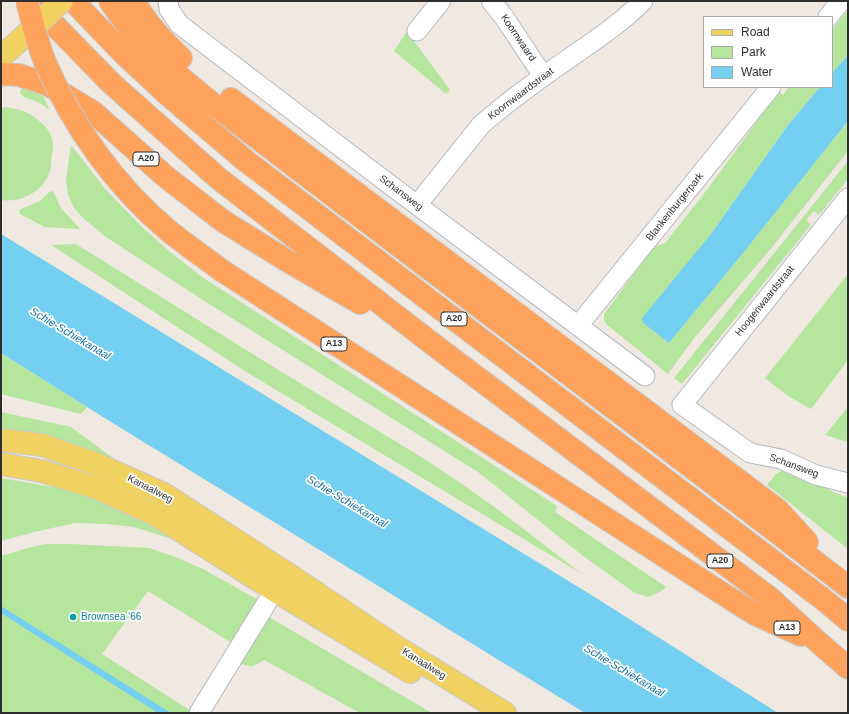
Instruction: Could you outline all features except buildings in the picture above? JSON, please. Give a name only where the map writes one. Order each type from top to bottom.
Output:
[{"type":"highway","name":"A13","points":[[27,1],[45,61],[69,111],[102,158],[125,187],[148,212],[170,231],[230,276],[734,601],[755,614],[818,642]]},
{"type":"highway","name":"A20","points":[[32,1],[111,83],[218,178],[434,345],[770,598],[848,668]]},
{"type":"highway","name":"A20","points":[[73,1],[126,56],[167,94],[246,161],[828,603],[848,620]]},
{"type":"highway","name":"A20","points":[[110,1],[118,14],[137,36],[176,74],[208,100],[848,587]]},
{"type":"highway","name":"A20","points":[[134,1],[140,12],[162,39],[204,79],[778,510],[848,587]]},
{"type":"highway","name":"A20","points":[[1,74],[19,75],[47,84],[93,112],[166,177],[223,221],[286,260],[434,345]]},
{"type":"main road","points":[[12,44],[62,1]]},
{"type":"main road","name":"Kanaalweg","points":[[1,440],[42,445],[99,464],[164,494],[286,572],[400,648],[505,713]]},
{"type":"main road","name":"Kanaalweg","points":[[1,464],[42,471],[97,488],[154,514],[274,590],[478,713]]},
{"type":"street","name":"Schansweg","points":[[168,1],[169,9],[179,24],[645,376]]},
{"type":"street","points":[[417,31],[441,1]]},
{"type":"street","name":"Koornwaard","points":[[492,1],[543,76]]},
{"type":"street","name":"Koornwaardstraat","points":[[417,205],[490,117],[543,76],[602,36],[627,17],[643,1]]},
{"type":"street","points":[[829,16],[841,1]]},
{"type":"street","name":"Blankenburgerpark","points":[[578,326],[770,88]]},
{"type":"street","name":"Hoogenwaardstraat","points":[[682,405],[848,198]]},
{"type":"street","name":"Schansweg","points":[[682,405],[750,452],[781,460],[816,475],[848,483]]},
{"type":"street","points":[[199,713],[286,572]]},
{"type":"green space","points":[[848,10],[848,55],[833,72],[833,28]]},
{"type":"green space","points":[[407,31],[414,36],[414,41],[450,90],[446,94],[394,51]]},
{"type":"green space","points":[[23,83],[39,88],[50,110],[38,102],[24,97],[20,93]]},
{"type":"green space","points":[[786,88],[819,88],[788,125],[711,234],[643,323],[669,343],[744,252],[848,121],[848,151],[769,251],[695,337],[668,374],[606,324],[604,314],[654,247],[665,243],[707,190],[779,91],[783,95],[788,89]]},
{"type":"green space","points":[[5,107],[23,111],[38,120],[49,132],[53,145],[50,171],[43,184],[31,194],[16,200],[1,200],[1,108]]},
{"type":"green space","points":[[71,145],[106,190],[143,228],[202,277],[557,506],[555,512],[666,587],[660,592],[648,597],[635,593],[583,556],[478,472],[206,302],[106,237],[83,218],[74,208],[68,195],[66,180]]},
{"type":"green space","points":[[848,161],[848,179],[819,215],[814,211],[806,220],[811,225],[682,384],[674,378]]},
{"type":"green space","points":[[53,191],[61,208],[80,229],[45,227],[20,214],[19,211],[21,209],[40,201],[49,192]]},
{"type":"green space","points":[[76,244],[426,460],[504,514],[582,574],[248,373],[51,245]]},
{"type":"green space","points":[[848,274],[848,360],[811,409],[788,396],[765,378]]},
{"type":"green space","points":[[1,353],[87,407],[81,414],[1,394]]},
{"type":"green space","points":[[848,407],[848,442],[825,435]]},
{"type":"green space","points":[[1,412],[71,427],[136,475],[1,442]]},
{"type":"green space","points":[[783,470],[848,498],[848,549],[767,485],[776,474]]},
{"type":"green space","points":[[1,478],[75,491],[95,498],[159,524],[172,539],[134,527],[75,523],[1,541]]},
{"type":"green space","points":[[45,544],[149,548],[173,556],[203,569],[262,602],[235,645],[148,591],[102,654],[194,713],[1,713],[1,556]]},
{"type":"green space","points":[[269,617],[432,713],[360,713],[264,660],[253,666],[247,666],[240,663]]},
{"type":"water","points":[[848,55],[848,121],[744,252],[669,343],[643,323],[642,318],[711,234],[788,125],[819,88],[833,88],[833,72]]},
{"type":"water","name":"Schie-Schiekanaal","points":[[1,234],[593,596],[778,713],[585,713],[103,417],[1,353]]},
{"type":"water","points":[[1,606],[171,713],[158,713],[1,613]]},
{"type":"place","name":"Brownsea '66","points":[[73,617]]}]
